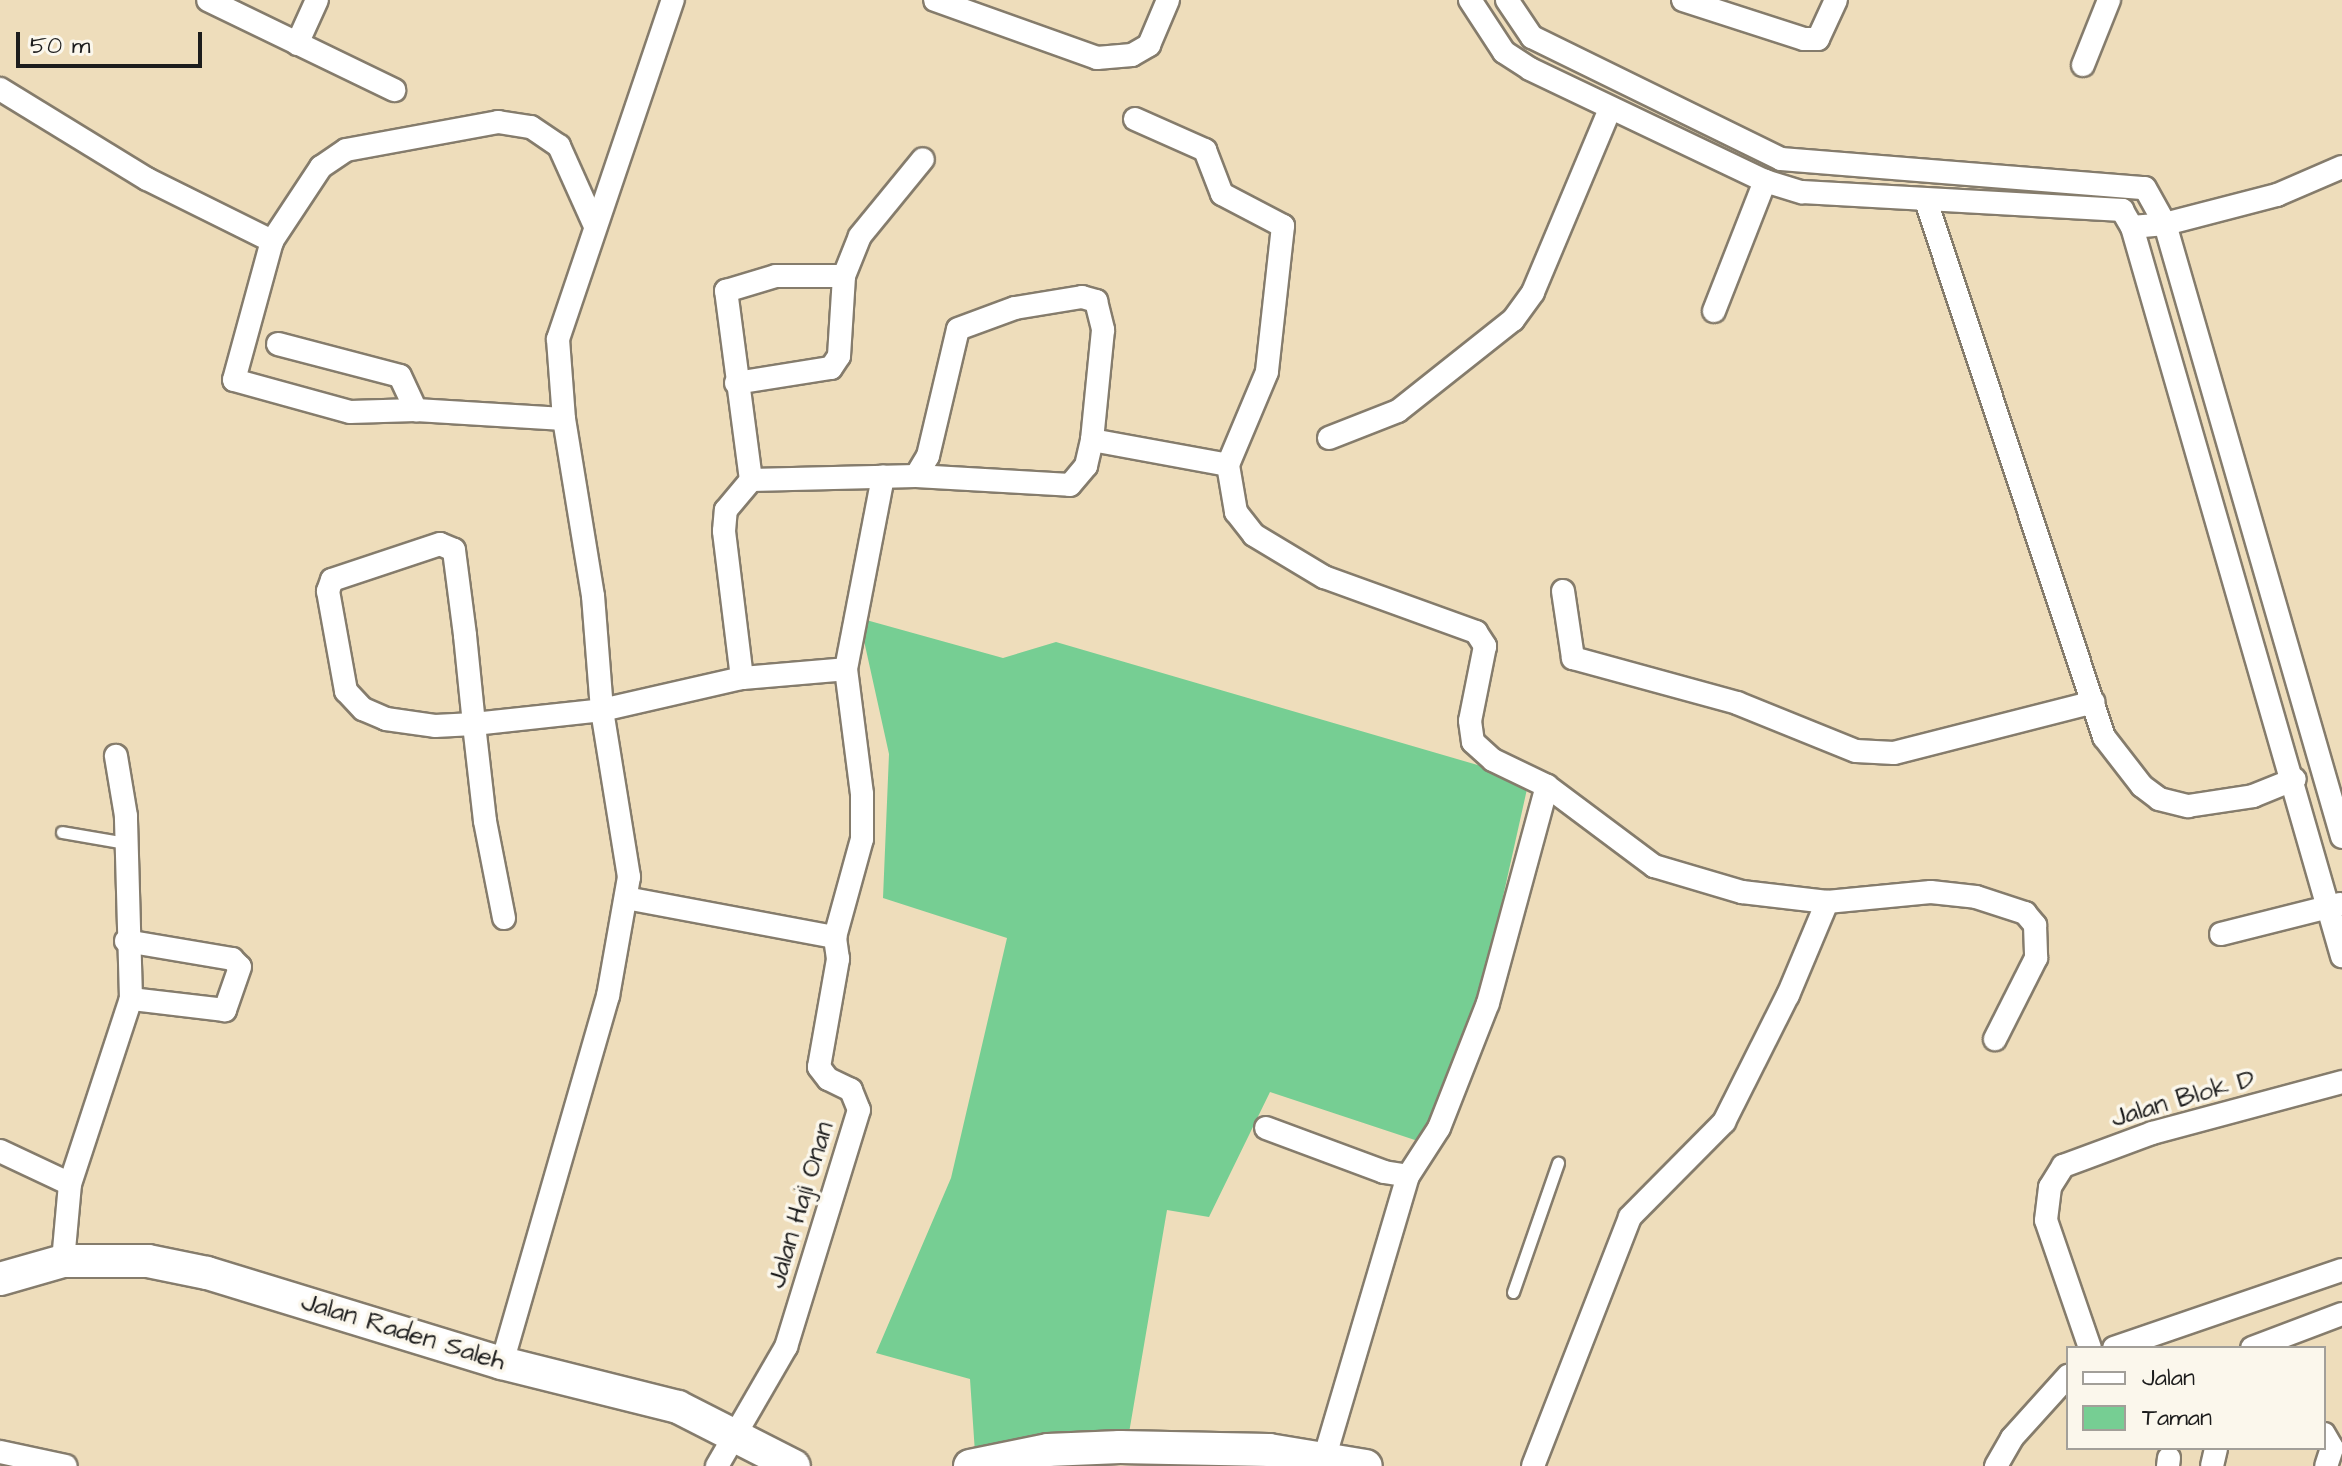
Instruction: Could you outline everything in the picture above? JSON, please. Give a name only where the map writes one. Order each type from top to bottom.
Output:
[{"type":"street","points":[[208,0],[394,90]]},
{"type":"street","points":[[297,44],[317,0]]},
{"type":"street","points":[[502,1363],[608,996],[626,898],[626,838],[602,710],[593,596],[564,419],[558,339],[594,224],[673,0]]},
{"type":"street","points":[[935,0],[1097,58],[1132,55],[1149,45],[1168,0]]},
{"type":"street","points":[[1470,0],[1496,43],[1530,69],[1765,181],[1802,192],[1926,201],[2104,205],[2122,210],[2132,227],[2335,906],[2342,956]]},
{"type":"street","points":[[1507,0],[1520,24],[1532,37],[1781,159],[1838,167],[2123,183],[2145,188],[2165,224],[2342,837]]},
{"type":"street","points":[[1683,0],[1804,39],[1818,39],[1836,0]]},
{"type":"street","points":[[2083,65],[2109,0]]},
{"type":"street","points":[[1496,43],[1520,24]]},
{"type":"street","points":[[0,89],[147,179],[272,241]]},
{"type":"street","points":[[1329,438],[1398,411],[1513,320],[1533,292],[1610,109]]},
{"type":"street","points":[[1135,119],[1205,150],[1222,194],[1283,226],[1267,372],[1228,465],[1236,512],[1254,535],[1285,557],[1324,577],[1476,632],[1485,646],[1470,721],[1473,742],[1493,760],[1547,786],[1654,866],[1742,892],[1827,902],[1931,892],[1976,897],[2025,913],[2035,925],[2036,958],[1995,1039]]},
{"type":"street","points":[[564,419],[416,410],[350,412],[234,380],[272,241],[321,167],[346,150],[498,122],[531,127],[559,146],[594,224]]},
{"type":"street","points":[[736,383],[831,368],[839,356],[844,276],[860,236],[923,159]]},
{"type":"street","points":[[2132,227],[2165,224],[2277,195],[2342,167]]},
{"type":"street","points":[[1714,311],[1765,181]]},
{"type":"street","points":[[2104,205],[2123,183]]},
{"type":"street","points":[[1926,201],[2104,737],[2142,786],[2159,799],[2188,806],[2253,796],[2295,779]]},
{"type":"street","points":[[742,678],[724,531],[726,510],[751,480],[736,383],[728,288],[776,276],[844,276]]},
{"type":"street","points":[[751,480],[916,476],[1070,485],[1086,466],[1092,440],[1103,330],[1096,301],[1082,297],[1015,308],[958,329],[928,456],[916,476]]},
{"type":"street","points":[[278,344],[400,376],[416,410]]},
{"type":"street","points":[[1092,440],[1228,465]]},
{"type":"street","name":"Jalan Haji Onan","points":[[737,1438],[786,1347],[859,1110],[851,1090],[828,1079],[819,1067],[838,959],[835,937],[862,839],[862,794],[846,669],[883,477]]},
{"type":"street","points":[[504,918],[474,724],[451,546],[440,544],[332,580],[328,591],[346,691],[363,709],[386,719],[423,724],[474,724],[602,710],[742,678],[846,669]]},
{"type":"street","points":[[1563,591],[1573,658],[1737,703],[1856,751],[1894,753],[2094,702]]},
{"type":"street","points":[[63,1261],[70,1184],[131,999],[126,941],[126,843],[116,756]]},
{"type":"street","points":[[1325,1456],[1408,1176],[1427,1153],[1467,1062],[1547,786]]},
{"type":"street","points":[[626,898],[835,937]]},
{"type":"street","points":[[1533,1466],[1630,1217],[1724,1122],[1827,902]]},
{"type":"street","points":[[2221,934],[2335,906]]},
{"type":"street","points":[[126,941],[232,959],[240,967],[225,1010],[131,999]]},
{"type":"street","name":"Jalan Blok D","points":[[2089,1346],[2046,1220],[2050,1187],[2063,1166],[2152,1133],[2342,1082]]},
{"type":"street","points":[[1266,1128],[1384,1172],[1408,1176]]},
{"type":"street","points":[[0,1151],[70,1184]]},
{"type":"street","name":"Jalan Raden Saleh","points":[[0,1279],[63,1261],[148,1261],[207,1273],[502,1363],[678,1407],[794,1466]]},
{"type":"street","points":[[2120,1346],[2342,1270]]},
{"type":"street","points":[[2257,1346],[2342,1314]]},
{"type":"street","points":[[1996,1466],[2012,1438],[2066,1379]]},
{"type":"street","points":[[717,1466],[737,1438]]},
{"type":"street","points":[[2326,1438],[2332,1448],[2326,1466]]},
{"type":"street","points":[[970,1466],[1048,1450],[1120,1447],[1269,1450],[1325,1456],[1366,1466]]},
{"type":"street","points":[[3,1457],[66,1466]]},
{"type":"lane","points":[[62,832],[126,843]]},
{"type":"lane","points":[[1513,1292],[1558,1163]]},
{"type":"green space","points":[[859,618],[1003,658],[1056,642],[1529,780],[1474,1027],[1433,1146],[1270,1092],[1209,1217],[1167,1210],[1129,1433],[975,1453],[970,1379],[876,1353],[951,1178],[1007,938],[883,898],[889,754]]}]
